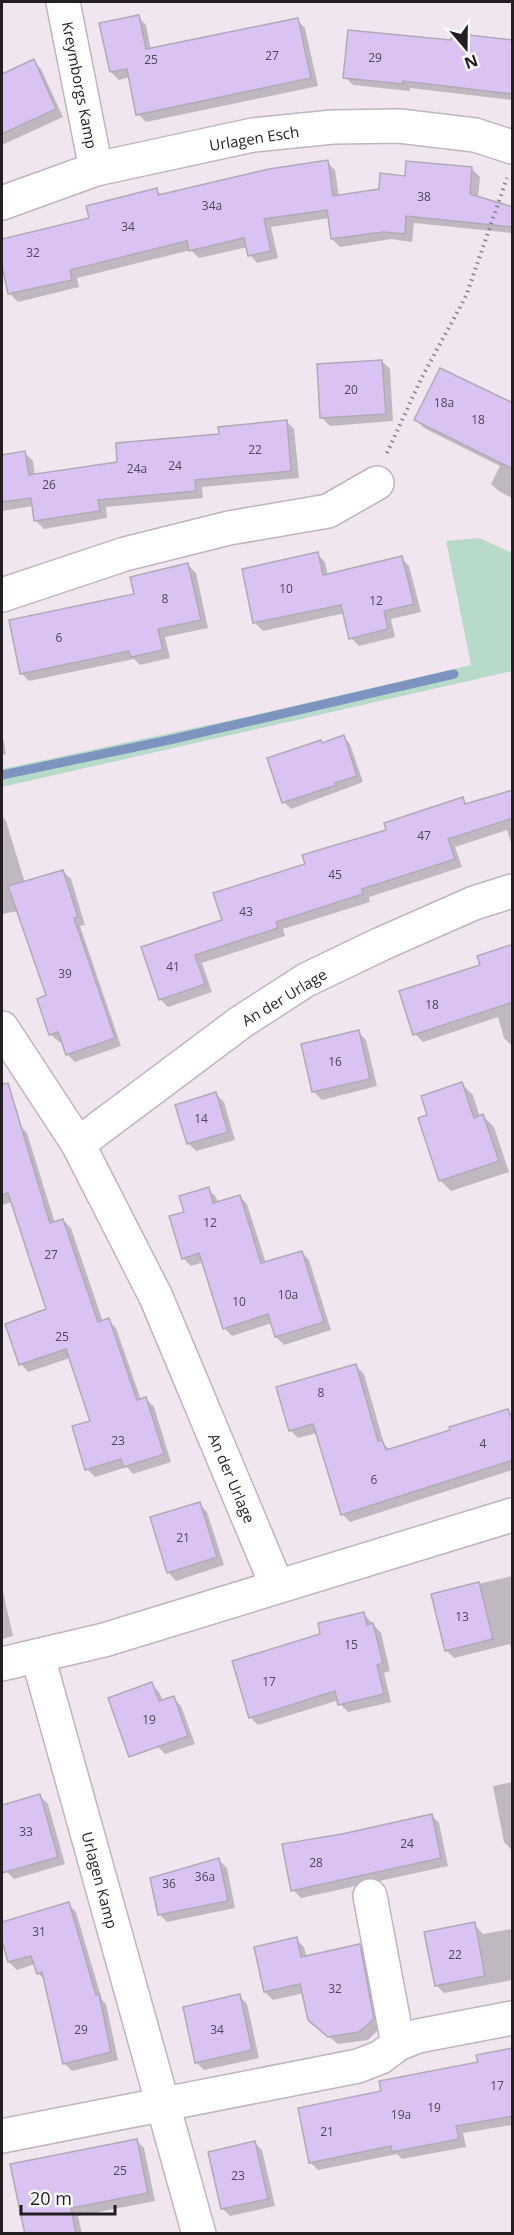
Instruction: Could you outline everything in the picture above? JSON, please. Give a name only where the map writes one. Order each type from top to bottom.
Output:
[{"type":"street","name":"Kreymborgs Kamp","points":[[63,2],[96,169]]},
{"type":"street","name":"Urlagen Esch","points":[[2,203],[96,169],[253,135],[333,126],[410,127],[475,135],[511,160]]},
{"type":"street","points":[[2,595],[125,554],[229,528],[328,511],[377,483]]},
{"type":"street","name":"An der Urlage","points":[[78,1144],[241,1022],[306,980],[463,908],[513,891]]},
{"type":"street","name":"An der Urlage","points":[[2,1028],[78,1144],[156,1297],[278,1586]]},
{"type":"street","points":[[2,1664],[104,1640],[513,1515]]},
{"type":"street","name":"Urlagen Kamp","points":[[38,1657],[151,2065],[164,2103],[198,2234]]},
{"type":"street","points":[[370,1896],[398,2044]]},
{"type":"street","points":[[2,2136],[358,2066],[381,2057],[398,2044],[418,2036],[513,2018]]},
{"type":"path","points":[[377,483],[391,442],[466,296],[511,160]]},
{"type":"green space","points":[[479,538],[512,553],[512,671],[2,787],[2,769],[250,716],[471,665],[446,541]]},
{"type":"building","points":[[139,15],[146,49],[298,18],[311,78],[136,115],[127,69],[110,72],[99,23]]},
{"type":"building","points":[[348,30],[451,40],[452,33],[513,40],[513,94],[403,81],[403,84],[343,78]]},
{"type":"building","points":[[34,59],[56,109],[2,134],[2,74]]},
{"type":"building","points":[[328,160],[333,196],[379,189],[380,173],[405,176],[406,161],[472,167],[470,194],[513,207],[513,227],[406,216],[405,234],[383,232],[331,239],[327,210],[264,219],[271,251],[248,256],[244,238],[189,251],[187,241],[70,270],[72,280],[8,294],[2,266],[2,239],[89,218],[86,206],[157,188],[158,195],[269,169]]},
{"type":"building","points":[[382,360],[386,414],[320,418],[317,364]]},
{"type":"building","points":[[440,368],[513,403],[513,469],[414,420]]},
{"type":"building","points":[[287,420],[291,471],[195,480],[196,491],[98,500],[100,511],[34,521],[31,498],[2,502],[2,455],[25,451],[29,475],[117,462],[116,443],[219,434],[218,427]]},
{"type":"building","points":[[318,552],[323,575],[402,556],[414,604],[384,611],[388,629],[349,639],[341,605],[253,623],[242,569]]},
{"type":"building","points":[[188,563],[201,620],[158,629],[163,650],[131,657],[129,651],[20,674],[9,620],[134,594],[130,577]]},
{"type":"building","points":[[344,735],[357,776],[282,803],[267,758]]},
{"type":"building","points":[[513,790],[513,818],[448,839],[455,859],[362,889],[363,894],[276,922],[278,928],[195,955],[205,984],[159,1000],[141,947],[222,920],[213,893],[305,864],[302,855],[386,830],[384,823],[463,797],[465,804]]},
{"type":"building","points":[[63,870],[78,917],[74,918],[115,1038],[66,1055],[58,1032],[49,1035],[37,999],[46,995],[8,886]]},
{"type":"building","points":[[513,944],[513,1002],[413,1035],[399,991],[480,965],[477,956]]},
{"type":"building","points":[[359,1030],[370,1079],[312,1092],[301,1044]]},
{"type":"building","points":[[462,1082],[474,1118],[483,1114],[499,1161],[439,1181],[418,1118],[427,1115],[421,1096]]},
{"type":"building","points":[[8,1083],[50,1223],[63,1219],[98,1322],[109,1318],[137,1400],[146,1397],[164,1454],[124,1467],[121,1459],[85,1470],[72,1426],[90,1421],[66,1349],[19,1365],[5,1324],[46,1309],[8,1193],[2,1195],[2,1084]]},
{"type":"building","points":[[216,1092],[228,1132],[187,1144],[175,1105]]},
{"type":"building","points":[[209,1187],[213,1203],[240,1195],[261,1263],[302,1251],[324,1322],[275,1337],[268,1314],[223,1329],[199,1253],[182,1259],[169,1216],[184,1212],[179,1196]]},
{"type":"building","points":[[356,1364],[378,1441],[382,1440],[386,1450],[508,1409],[513,1422],[513,1460],[341,1515],[313,1424],[289,1431],[276,1387]]},
{"type":"building","points":[[200,1502],[217,1557],[167,1573],[150,1517]]},
{"type":"building","points":[[479,1582],[493,1639],[445,1651],[431,1594]]},
{"type":"building","points":[[364,1612],[367,1625],[373,1623],[383,1663],[377,1665],[384,1694],[338,1705],[335,1691],[249,1718],[232,1661],[320,1634],[318,1623]]},
{"type":"building","points":[[152,1682],[159,1701],[174,1696],[188,1736],[129,1757],[108,1698]]},
{"type":"building","points":[[40,1794],[58,1857],[2,1873],[2,1805]]},
{"type":"building","points":[[432,1814],[441,1858],[291,1891],[282,1844],[342,1834]]},
{"type":"building","points":[[219,1858],[228,1901],[158,1915],[150,1878]]},
{"type":"building","points":[[69,1902],[96,1995],[99,1994],[111,2052],[63,2064],[42,1972],[37,1974],[31,1956],[8,1962],[2,1941],[2,1922]]},
{"type":"building","points":[[475,1922],[485,1976],[435,1986],[424,1932]]},
{"type":"building","points":[[297,1937],[301,1957],[360,1944],[374,2019],[359,2032],[328,2037],[308,2020],[300,1984],[264,1992],[254,1947]]},
{"type":"building","points":[[240,1994],[252,2050],[195,2063],[183,2007]]},
{"type":"building","points":[[513,2048],[513,2116],[456,2126],[459,2139],[392,2152],[391,2146],[309,2163],[298,2108],[381,2091],[379,2081],[478,2062],[476,2055]]},
{"type":"building","points":[[137,2139],[148,2193],[71,2208],[76,2234],[25,2234],[10,2164]]},
{"type":"building","points":[[255,2141],[268,2199],[221,2209],[208,2152]]},
{"type":"waterway","points":[[2,775],[169,740],[454,674]]}]
